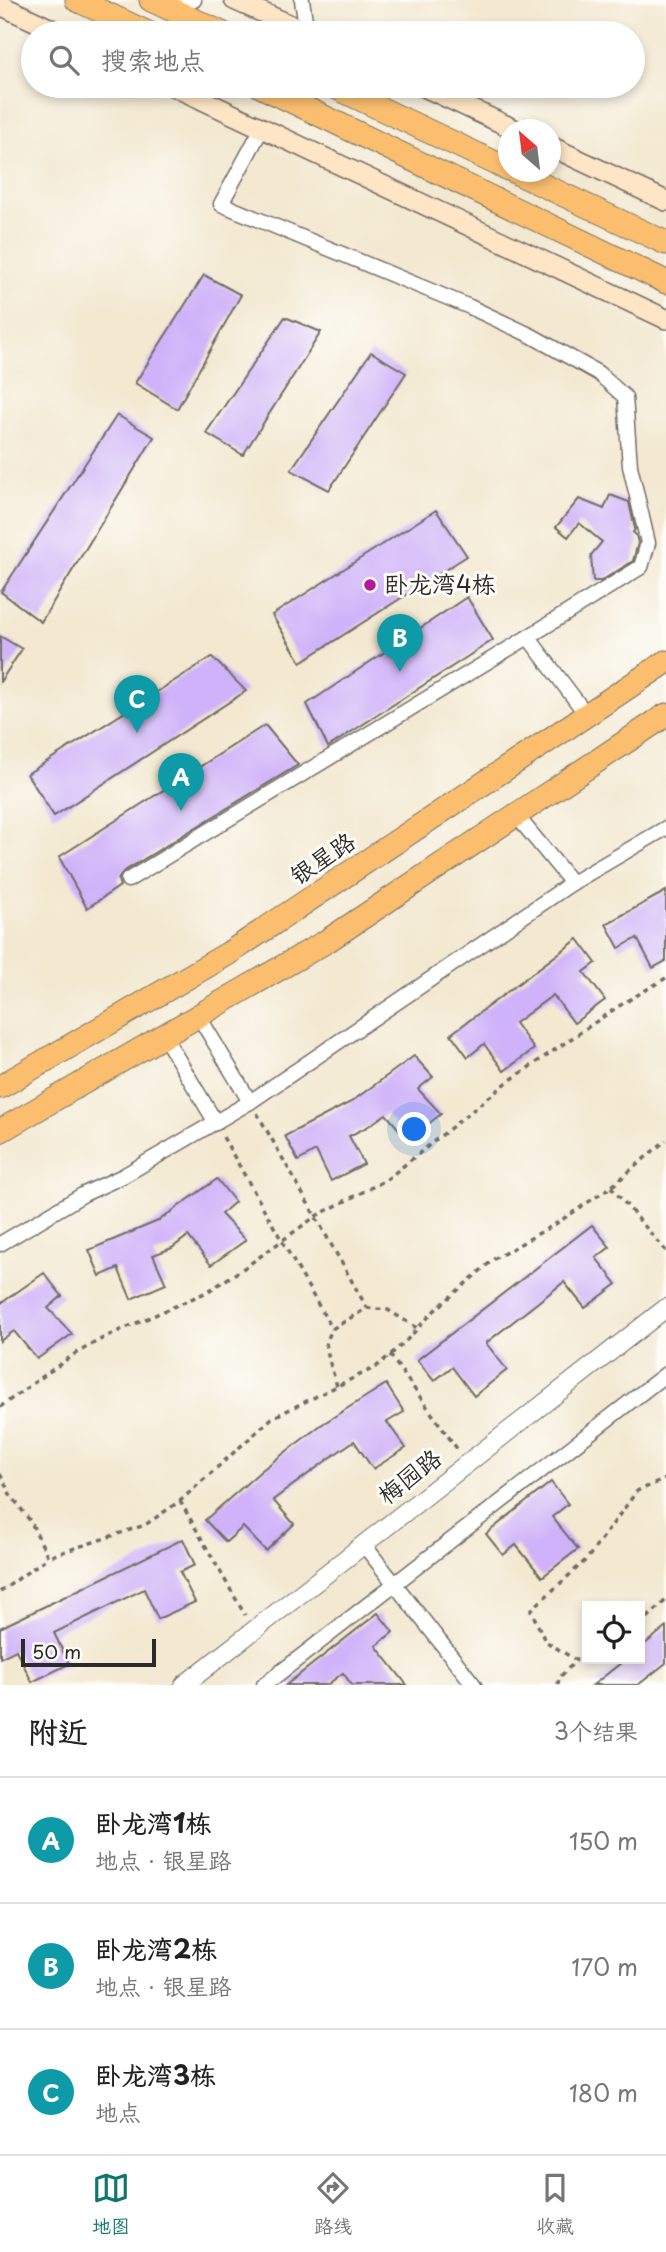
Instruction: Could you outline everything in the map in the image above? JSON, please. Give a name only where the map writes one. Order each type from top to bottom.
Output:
[{"type":"main road","points":[[77,0],[122,21]]},
{"type":"main road","points":[[234,0],[280,21]]},
{"type":"main road","points":[[160,4],[196,21]]},
{"type":"main road","points":[[0,5],[34,21]]},
{"type":"main road","points":[[198,98],[666,319]]},
{"type":"main road","points":[[285,98],[666,282]]},
{"type":"main road","points":[[358,98],[498,164]]},
{"type":"main road","points":[[448,98],[498,122]]},
{"type":"main road","points":[[561,151],[666,201]]},
{"type":"main road","points":[[536,182],[666,243]]},
{"type":"main road","name":"银星路","points":[[0,1087],[229,953],[666,663]]},
{"type":"main road","points":[[0,1131],[327,941],[666,715]]},
{"type":"street","points":[[160,4],[194,0]]},
{"type":"street","points":[[302,0],[305,21]]},
{"type":"street","points":[[128,880],[641,568],[648,543],[630,466],[625,397],[598,373],[532,336],[470,307],[221,205],[262,128]]},
{"type":"street","points":[[528,637],[586,714]]},
{"type":"street","points":[[516,815],[572,883]]},
{"type":"street","points":[[0,1244],[250,1102],[572,883],[666,828]]},
{"type":"street","points":[[198,1016],[250,1102]]},
{"type":"street","points":[[164,1036],[216,1123]]},
{"type":"street","name":"梅园路","points":[[199,1685],[468,1463],[666,1308]]},
{"type":"street","name":"梅园路","points":[[184,1685],[666,1319]]},
{"type":"street","points":[[264,1685],[666,1374]]},
{"type":"street","points":[[366,1548],[474,1685]]},
{"type":"path","points":[[0,1408],[73,1355],[105,1337],[207,1292],[316,1216],[386,1180],[509,1081],[619,1006],[666,978]]},
{"type":"path","points":[[250,1102],[367,1308]]},
{"type":"path","points":[[216,1123],[332,1329]]},
{"type":"path","points":[[0,1592],[48,1557],[145,1525],[180,1501],[272,1418],[376,1367],[433,1311],[494,1259],[557,1223],[611,1186],[666,1140]]},
{"type":"path","points":[[611,1186],[666,1251]]},
{"type":"path","points":[[337,1386],[326,1343],[332,1329],[367,1308],[388,1310],[417,1328]]},
{"type":"path","points":[[390,1355],[468,1463]]},
{"type":"path","points":[[0,1475],[10,1494],[31,1522],[48,1557]]},
{"type":"path","points":[[576,1660],[545,1640],[531,1610],[587,1559],[637,1491],[666,1479]]},
{"type":"path","points":[[180,1501],[254,1630]]},
{"type":"path","points":[[645,1620],[666,1600]]},
{"type":"path","points":[[558,1685],[559,1678],[576,1660],[582,1659]]},
{"type":"building","points":[[204,275],[241,295],[177,409],[135,383]]},
{"type":"building","points":[[285,317],[321,332],[243,455],[206,433]]},
{"type":"building","points":[[371,352],[406,373],[329,490],[291,470]]},
{"type":"building","points":[[117,415],[154,437],[41,622],[1,592]]},
{"type":"building","points":[[610,495],[629,502],[635,529],[633,532],[638,543],[633,561],[601,581],[593,581],[591,555],[602,542],[579,523],[568,537],[556,527],[579,499],[604,509]]},
{"type":"building","name":"卧龙湾4栋","points":[[436,510],[467,556],[301,662],[272,615]]},
{"type":"building","points":[[467,597],[493,640],[328,747],[307,704]]},
{"type":"building","points":[[0,636],[22,649],[0,682]]},
{"type":"building","points":[[212,657],[246,691],[54,816],[27,774]]},
{"type":"building","points":[[265,725],[298,765],[123,872],[118,880],[120,886],[87,908],[59,857]]},
{"type":"building","points":[[666,891],[666,961],[653,968],[637,938],[619,948],[606,924]]},
{"type":"building","points":[[578,939],[596,963],[584,972],[605,1000],[574,1023],[553,995],[515,1023],[534,1049],[504,1071],[484,1044],[468,1057],[451,1034]]},
{"type":"building","points":[[414,1056],[433,1077],[418,1089],[441,1114],[408,1140],[386,1114],[349,1136],[364,1164],[331,1181],[316,1151],[298,1161],[285,1136],[351,1102]]},
{"type":"building","points":[[217,1179],[235,1202],[221,1214],[246,1240],[211,1265],[188,1236],[172,1248],[153,1255],[166,1284],[131,1299],[118,1268],[100,1276],[89,1250],[158,1221]]},
{"type":"building","points":[[592,1225],[610,1247],[596,1258],[617,1284],[585,1308],[564,1282],[486,1343],[507,1370],[474,1396],[452,1367],[434,1381],[417,1360]]},
{"type":"building","points":[[44,1273],[62,1296],[48,1308],[72,1334],[37,1359],[14,1331],[0,1341],[0,1304]]},
{"type":"building","points":[[386,1384],[404,1412],[387,1422],[406,1448],[373,1469],[354,1441],[338,1452],[273,1500],[294,1524],[266,1551],[243,1527],[226,1542],[205,1520],[262,1470],[321,1425]]},
{"type":"building","points":[[551,1482],[568,1504],[552,1517],[578,1549],[542,1577],[516,1545],[503,1555],[486,1534]]},
{"type":"building","points":[[183,1539],[195,1565],[180,1572],[195,1602],[158,1619],[144,1589],[54,1633],[69,1664],[32,1682],[16,1650],[0,1658],[0,1628]]},
{"type":"building","points":[[378,1613],[393,1632],[376,1646],[407,1685],[352,1685],[343,1673],[327,1685],[286,1685]]},
{"type":"building","points":[[666,1627],[666,1663],[638,1685],[593,1685],[620,1664],[645,1664],[645,1644]]},
{"type":"place","name":"卧龙湾4栋","points":[[370,585]]},
{"type":"place","name":"卧龙湾2栋","points":[[400,672]]},
{"type":"place","name":"卧龙湾3栋","points":[[137,733]]},
{"type":"place","name":"卧龙湾1栋","points":[[181,811]]}]
